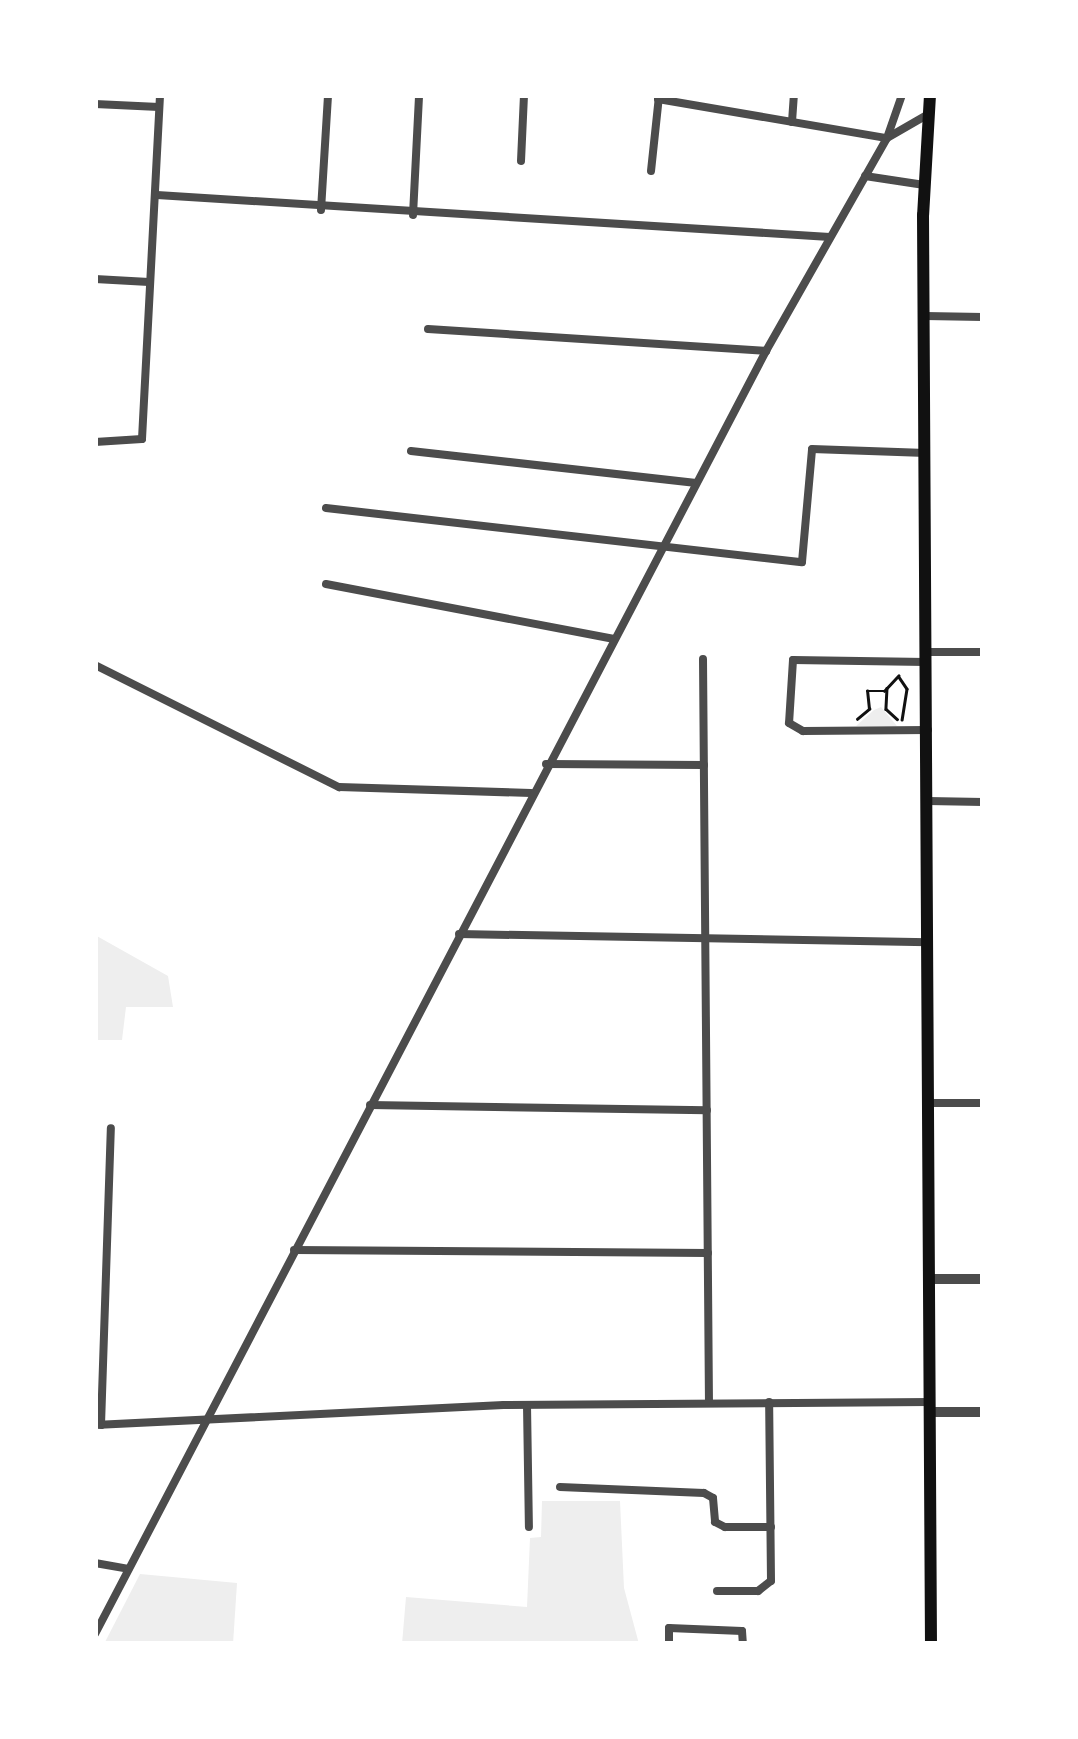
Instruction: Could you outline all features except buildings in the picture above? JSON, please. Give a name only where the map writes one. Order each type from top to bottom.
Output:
[{"type":"main road","points":[[930,95],[924,184],[931,1644]]},
{"type":"street","points":[[95,442],[142,439],[160,95]]},
{"type":"street","points":[[321,210],[328,95]]},
{"type":"street","points":[[412,215],[419,95]]},
{"type":"street","points":[[521,162],[524,95]]},
{"type":"street","points":[[792,122],[794,95]]},
{"type":"street","points":[[95,1634],[546,764],[766,351],[887,138],[902,95]]},
{"type":"street","points":[[651,171],[658,97],[887,138],[927,115]]},
{"type":"street","points":[[95,104],[159,107]]},
{"type":"street","points":[[865,176],[924,184]]},
{"type":"street","points":[[157,195],[321,210],[830,237]]},
{"type":"street","points":[[95,280],[148,282]]},
{"type":"street","points":[[925,316],[983,316]]},
{"type":"street","points":[[428,329],[766,351]]},
{"type":"street","points":[[326,508],[664,542],[802,562],[812,449],[926,453]]},
{"type":"street","points":[[411,450],[696,483]]},
{"type":"street","points":[[326,584],[613,639]]},
{"type":"street","points":[[928,730],[803,731],[789,723],[793,660],[983,652]]},
{"type":"street","points":[[703,659],[709,1402]]},
{"type":"street","points":[[95,665],[339,786],[531,793]]},
{"type":"street","points":[[546,764],[704,765]]},
{"type":"street","points":[[928,801],[983,802]]},
{"type":"street","points":[[458,934],[928,942]]},
{"type":"street","points":[[930,1103],[983,1103]]},
{"type":"street","points":[[370,1105],[707,1110]]},
{"type":"street","points":[[111,1128],[98,1425],[527,1405],[709,1402],[931,1407],[983,1412]]},
{"type":"street","points":[[294,1250],[708,1253]]},
{"type":"street","points":[[930,1279],[983,1279]]},
{"type":"street","points":[[717,1591],[758,1591],[771,1581],[770,1402]]},
{"type":"street","points":[[527,1405],[529,1527]]},
{"type":"street","points":[[560,1487],[704,1492],[713,1498],[715,1522],[725,1527],[771,1527]]},
{"type":"street","points":[[95,1563],[128,1570]]},
{"type":"street","points":[[668,1644],[669,1628],[742,1631],[743,1644]]},
{"type":"path","points":[[890,670],[907,689],[900,722]]},
{"type":"path","points":[[853,728],[868,709],[867,691],[887,688],[898,676]]},
{"type":"path","points":[[887,688],[886,709],[907,728],[889,728]]},
{"type":"shaded area","points":[[881,707],[897,726],[856,726],[874,710]]},
{"type":"shaded area","points":[[95,935],[168,976],[173,1007],[126,1007],[122,1040],[95,1040]]},
{"type":"shaded area","points":[[542,1501],[620,1501],[624,1588],[639,1644],[402,1644],[406,1597],[527,1607],[530,1538],[541,1537]]},
{"type":"shaded area","points":[[140,1574],[237,1583],[233,1644],[104,1644]]}]
